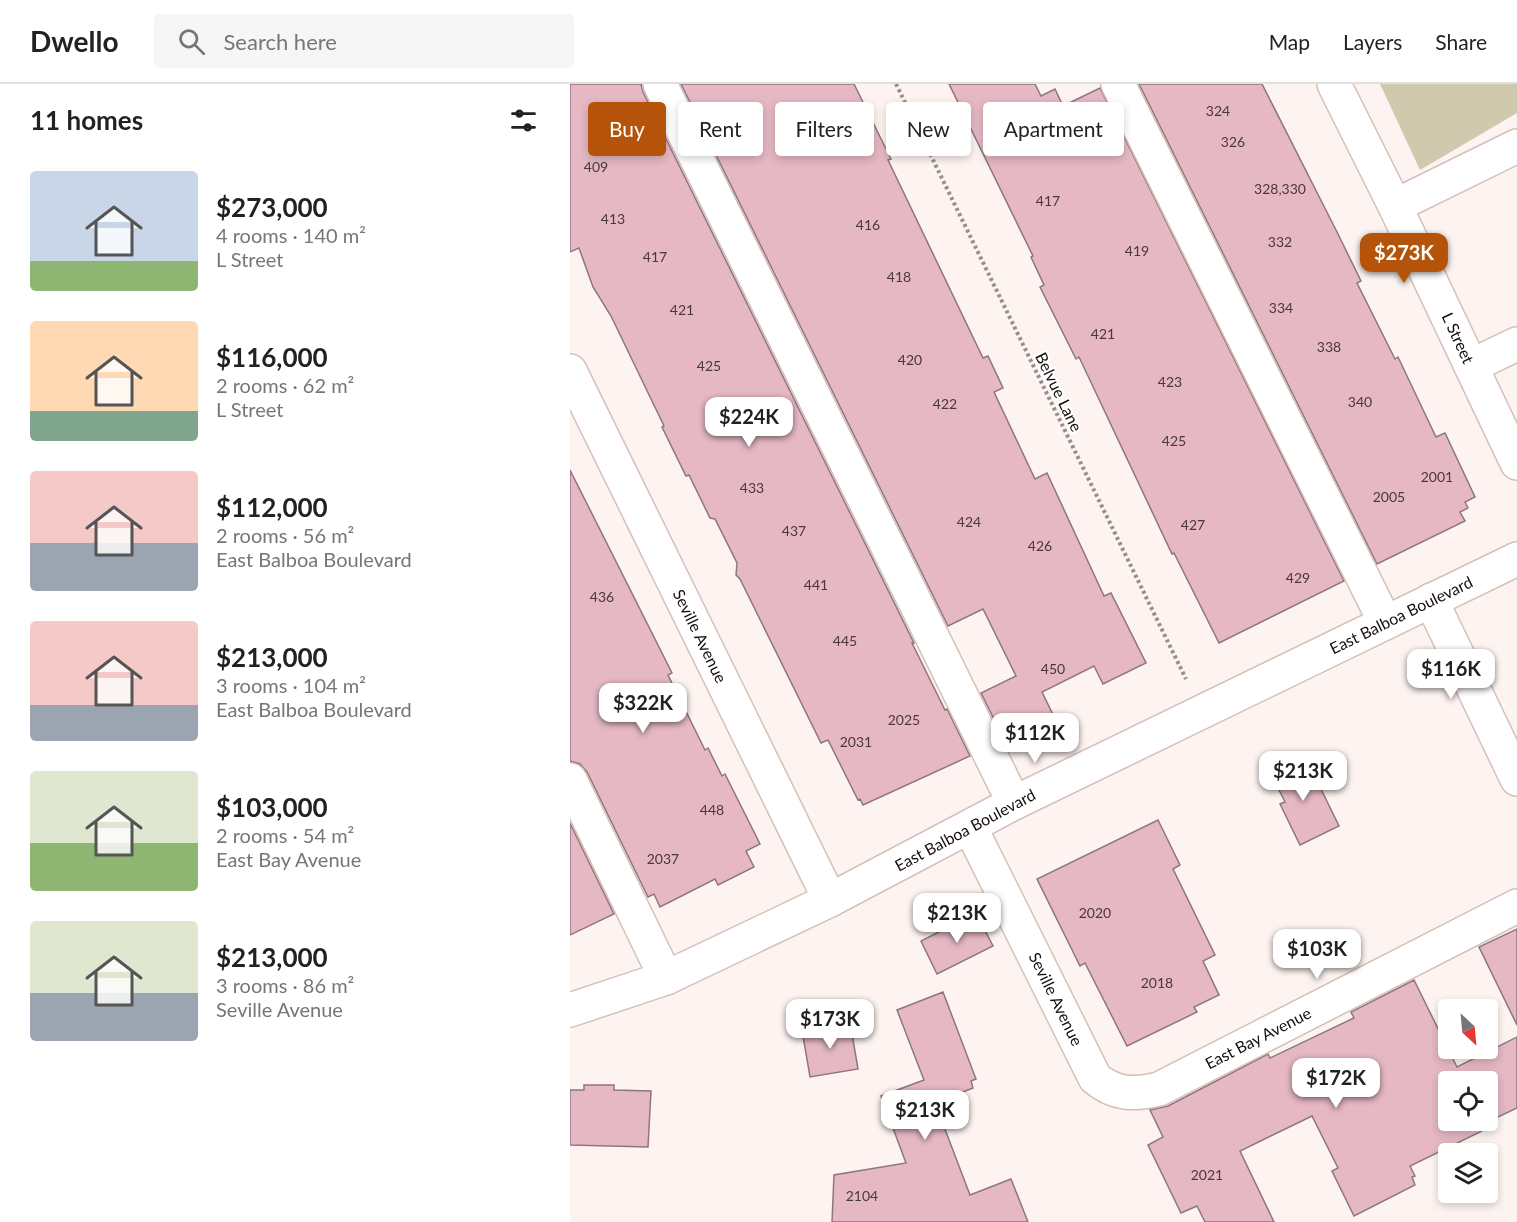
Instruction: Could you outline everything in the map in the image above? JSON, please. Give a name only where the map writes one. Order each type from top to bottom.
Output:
[{"type":"street","points":[[660,84],[1014,803]]},
{"type":"street","points":[[1118,84],[1385,622]]},
{"type":"street","name":"L Street","points":[[1334,84],[1517,464]]},
{"type":"street","points":[[1395,207],[1517,146]]},
{"type":"street","points":[[1471,366],[1517,344]]},
{"type":"street","name":"Seville Avenue","points":[[570,371],[830,900]]},
{"type":"street","name":"East Balboa Boulevard","points":[[570,1010],[666,978],[830,900],[1014,803],[1517,559]]},
{"type":"street","points":[[1431,600],[1517,779]]},
{"type":"street","points":[[570,780],[666,978]]},
{"type":"street","name":"Seville Avenue","points":[[970,826],[1095,1078],[1106,1088],[1124,1092]]},
{"type":"street","name":"East Bay Avenue","points":[[1124,1092],[1140,1094],[1159,1089],[1517,906]]},
{"type":"path","name":"Belvue Lane","points":[[896,84],[1202,711]]},
{"type":"shaded area","points":[[1380,84],[1517,84],[1517,113],[1420,170]]},
{"type":"building","points":[[570,84],[641,84],[648,102],[588,102],[588,156],[666,156],[666,139],[914,643],[912,643],[970,756],[863,805],[860,799],[858,800],[828,740],[821,743],[736,575],[737,563],[715,519],[710,518],[689,475],[686,476],[611,316],[593,287],[579,248],[570,252]]},
{"type":"building","points":[[681,84],[854,84],[863,102],[775,102],[775,156],[874,156],[874,125],[886,149],[886,156],[890,156],[891,159],[888,160],[983,358],[988,356],[1003,388],[994,392],[1035,479],[1047,473],[1104,596],[1111,593],[1146,663],[1103,684],[1094,666],[1042,692],[1058,725],[1022,743],[1017,733],[1004,739],[981,693],[1016,676],[983,609],[948,626],[716,156],[763,156],[763,102],[690,102]]},
{"type":"building","points":[[949,84],[1035,84],[1041,96],[1055,89],[1061,102],[983,102],[983,154],[971,129],[971,102],[958,102]]},
{"type":"building","points":[[1139,84],[1262,84],[1361,281],[1357,283],[1395,359],[1398,357],[1436,437],[1445,433],[1475,497],[1465,502],[1468,508],[1460,512],[1465,521],[1377,564]]},
{"type":"building","points":[[1100,88],[1107,102],[1071,102]]},
{"type":"building","points":[[1124,136],[1344,581],[1219,643],[1174,553],[1172,554],[1079,357],[1076,359],[1040,287],[1044,285],[1031,257],[1033,256],[984,156],[1124,156]]},
{"type":"building","points":[[570,470],[672,673],[668,675],[705,750],[708,748],[722,776],[725,774],[760,844],[746,851],[754,867],[718,885],[715,879],[660,907],[654,894],[648,897],[587,772],[580,764],[570,761]]},
{"type":"building","points":[[1301,757],[1316,787],[1319,785],[1339,826],[1300,845],[1280,804],[1285,802],[1270,772]]},
{"type":"building","points":[[1158,820],[1180,865],[1173,869],[1215,955],[1203,961],[1219,995],[1194,1007],[1197,1012],[1127,1046],[1085,963],[1080,966],[1037,879]]},
{"type":"building","points":[[570,823],[614,914],[570,935]]},
{"type":"building","points":[[976,913],[993,946],[937,974],[921,941]]},
{"type":"building","points":[[1517,929],[1517,1025],[1479,947]]},
{"type":"building","points":[[1414,980],[1438,1029],[1438,1059],[1453,1059],[1457,1067],[1473,1059],[1498,1059],[1498,1046],[1517,1037],[1517,1108],[1498,1117],[1498,1071],[1438,1071],[1438,1131],[1482,1131],[1457,1143],[1438,1143],[1438,1152],[1410,1166],[1415,1176],[1412,1177],[1415,1185],[1354,1216],[1332,1171],[1338,1168],[1312,1116],[1240,1151],[1274,1222],[1205,1222],[1197,1206],[1181,1213],[1148,1145],[1163,1137],[1150,1110],[1168,1106],[1268,1054],[1270,1058],[1354,1018],[1351,1012]]},
{"type":"building","points":[[943,992],[976,1079],[971,1081],[973,1088],[935,1103],[970,1195],[1011,1179],[1028,1222],[832,1222],[834,1175],[906,1163],[881,1096],[924,1080],[897,1010]]},
{"type":"building","points":[[850,1022],[858,1069],[810,1077],[802,1030]]},
{"type":"building","points":[[584,1085],[614,1085],[614,1090],[651,1091],[648,1147],[570,1145],[570,1090],[584,1090]]}]
